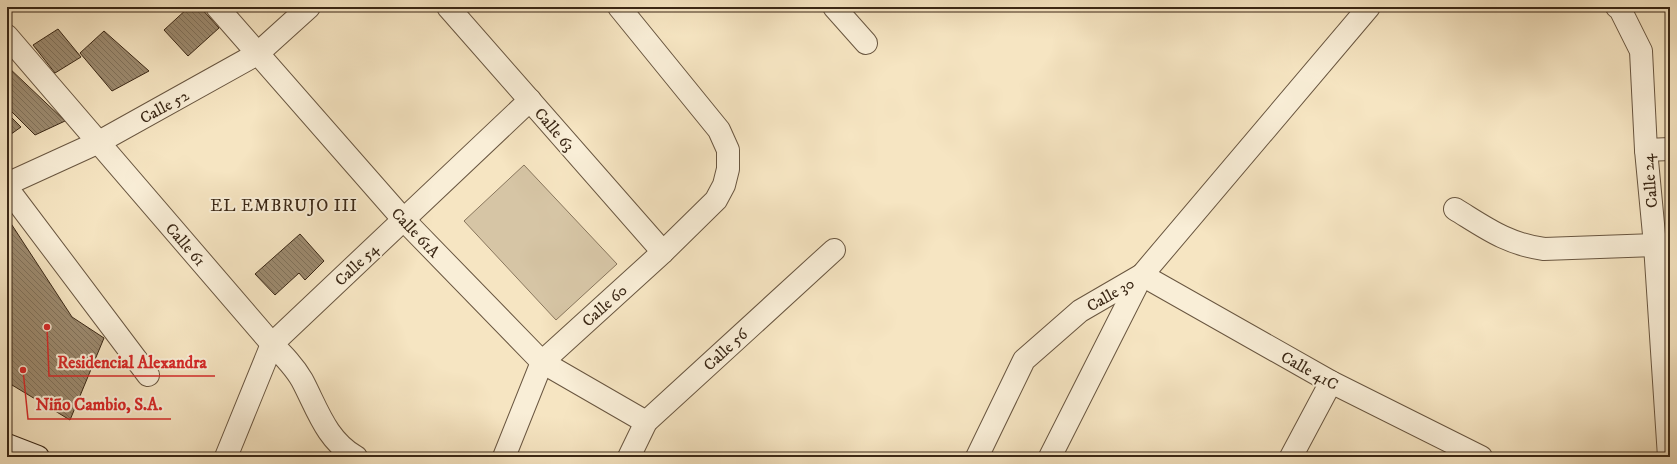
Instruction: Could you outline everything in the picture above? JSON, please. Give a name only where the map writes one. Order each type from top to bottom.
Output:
[{"type":"street","name":"Calle 61A","points":[[217,7],[403,219],[542,362],[646,422]]},
{"type":"street","name":"Calle 52","points":[[7,184],[99,142],[257,54],[309,7]]},
{"type":"street","name":"Calle 63","points":[[448,7],[663,252]]},
{"type":"street","name":"Calle 60","points":[[504,457],[542,362],[663,252],[716,200],[724,185],[728,169],[728,150],[719,130],[619,7]]},
{"type":"street","points":[[834,7],[866,43]]},
{"type":"street","points":[[1142,275],[1369,7]]},
{"type":"street","name":"Calle 24","points":[[1617,7],[1641,51],[1646,150],[1655,244],[1668,457]]},
{"type":"street","name":"Calle 61","points":[[7,36],[272,344],[290,362],[302,379],[323,423],[335,441],[356,457]]},
{"type":"street","name":"Calle 54","points":[[226,457],[272,344],[530,100]]},
{"type":"street","points":[[1646,150],[1670,149]]},
{"type":"street","points":[[7,188],[148,375]]},
{"type":"street","points":[[1455,209],[1499,236],[1530,247],[1544,249],[1655,244]]},
{"type":"street","name":"Calle 56","points":[[629,457],[646,422],[834,250]]},
{"type":"street","name":"Calle 41C","points":[[1142,275],[1330,382],[1481,457]]},
{"type":"street","name":"Calle 30","points":[[976,457],[1024,360],[1080,311],[1142,275]]},
{"type":"street","name":"Calle 30","points":[[1050,457],[1142,275]]},
{"type":"street","points":[[1291,457],[1330,382]]},
{"type":"street","points":[[7,444],[38,457]]},
{"type":"shaded area","points":[[524,165],[617,264],[556,320],[464,221]]},
{"type":"building","points":[[189,7],[200,7],[219,28],[188,56],[164,30]]},
{"type":"building","points":[[58,29],[81,57],[55,73],[33,45]]},
{"type":"building","points":[[104,31],[149,71],[112,91],[80,53]]},
{"type":"building","points":[[7,66],[65,121],[35,135],[7,107]]},
{"type":"building","points":[[7,113],[21,127],[7,137]]},
{"type":"building","points":[[8,219],[72,317],[104,338],[70,420],[7,382]]},
{"type":"building","points":[[300,234],[324,261],[305,280],[299,273],[275,295],[255,274]]},
{"type":"place","name":"Residencial Alexandra","points":[[47,327]]},
{"type":"place","name":"Niño Cambio, S.A.","points":[[23,370]]},
{"type":"district","name":"EL EMBRUJO III","points":[[284,205]]}]
